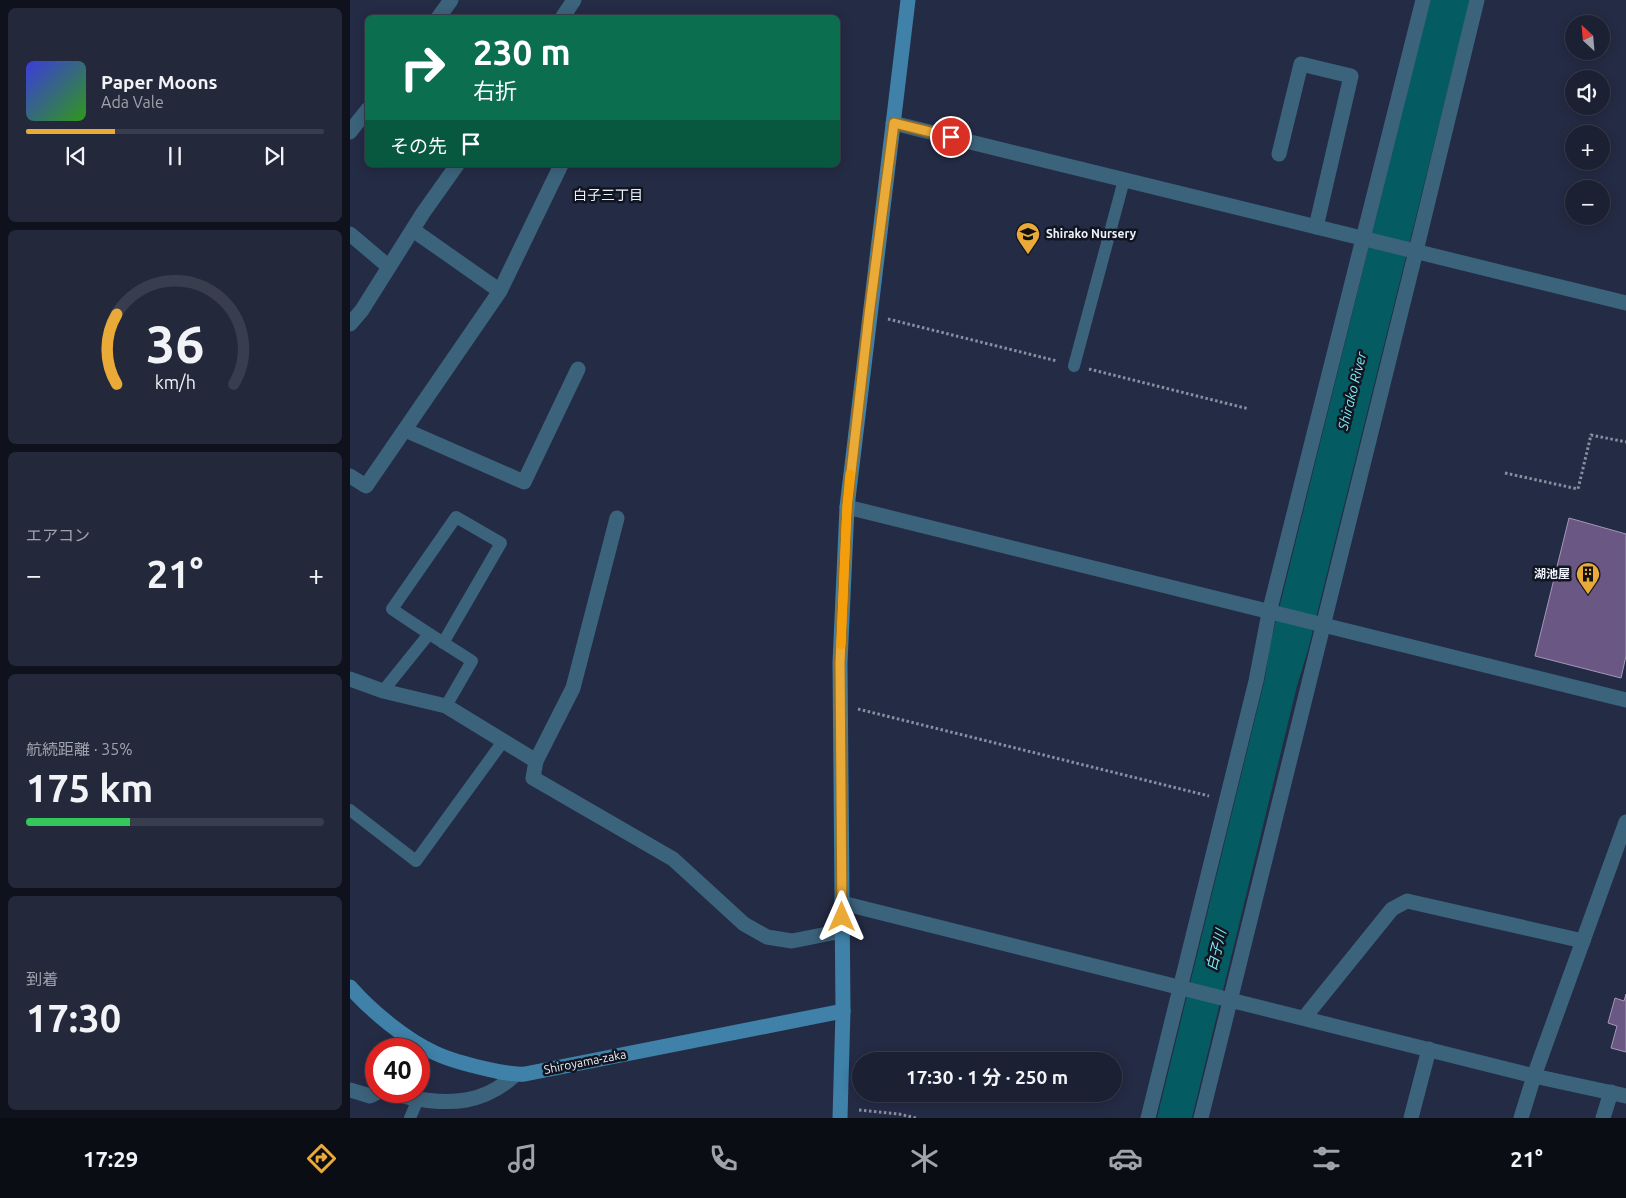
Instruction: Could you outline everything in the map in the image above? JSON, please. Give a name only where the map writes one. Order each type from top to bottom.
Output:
[{"type":"street","points":[[440,15],[451,0]]},
{"type":"street","points":[[564,15],[574,0]]},
{"type":"street","points":[[840,1114],[842,903],[840,663],[847,507],[908,0]]},
{"type":"street","points":[[1148,1118],[1183,988],[1272,614],[1423,0]]},
{"type":"street","points":[[1200,1118],[1416,251],[1476,0]]},
{"type":"street","points":[[1280,154],[1301,64],[1351,76],[1316,227]]},
{"type":"street","points":[[350,132],[365,113]]},
{"type":"street","points":[[894,123],[1626,303]]},
{"type":"street","points":[[350,324],[362,310],[423,213],[456,167]]},
{"type":"street","points":[[350,476],[366,486],[500,291],[560,167]]},
{"type":"street","points":[[412,230],[500,291]]},
{"type":"street","points":[[350,234],[389,267]]},
{"type":"street","points":[[404,430],[524,482],[578,369]]},
{"type":"street","points":[[847,507],[1272,614],[1626,700]]},
{"type":"street","points":[[617,518],[572,688],[536,761],[532,778],[673,859],[744,924],[767,937],[792,941],[842,930]]},
{"type":"street","points":[[350,679],[383,692],[446,706],[536,761]]},
{"type":"street","points":[[1521,1118],[1534,1076],[1626,822]]},
{"type":"street","points":[[1304,1018],[1392,909],[1407,901],[1583,942]]},
{"type":"street","points":[[842,903],[1534,1076],[1626,1096]]},
{"type":"street","name":"Shiroyama-zaka","points":[[350,988],[375,1012],[434,1052],[470,1066],[515,1075],[842,1010]]},
{"type":"street","points":[[1411,1118],[1429,1049]]},
{"type":"street","points":[[430,1100],[448,1102],[471,1100],[506,1083],[515,1075]]},
{"type":"street","points":[[350,1090],[365,1094]]},
{"type":"street","points":[[1603,1118],[1611,1092]]},
{"type":"lane","points":[[1074,366],[1124,180]]},
{"type":"lane","points":[[443,643],[501,543],[456,517],[392,609],[429,634],[443,643],[472,661],[446,706]]},
{"type":"lane","points":[[383,692],[429,634]]},
{"type":"lane","points":[[350,810],[416,861],[504,740]]},
{"type":"lane","points":[[410,1118],[416,1103]]},
{"type":"path","points":[[1505,473],[1578,489],[1591,435],[1626,442]]},
{"type":"path","points":[[840,705],[1227,800]]},
{"type":"path","points":[[840,1114],[899,1114],[916,1118]]},
{"type":"water","points":[[1430,0],[1470,0],[1308,650],[1297,686],[1192,1118],[1157,1118],[1265,678],[1270,645]]},
{"type":"building","name":"湖池屋","points":[[1569,518],[1626,534],[1626,656],[1621,678],[1535,656]]},
{"type":"building","points":[[1626,994],[1626,1052],[1611,1048],[1617,1026],[1608,1023],[1615,998],[1624,1001]]},
{"type":"slow traffic","points":[[841,645],[850,474]]},
{"type":"place","name":"Shirako Nursery","points":[[1028,255]]},
{"type":"place","name":"湖池屋","points":[[1588,595]]},
{"type":"district","name":"白子三丁目","points":[[608,195]]},
{"type":"route","points":[[842,917],[840,663],[847,507],[894,123],[951,137]]},
{"type":"water label","name":"Shirako River","points":[[1352,391]]},
{"type":"water label","name":"白子川","points":[[1216,950]]}]
